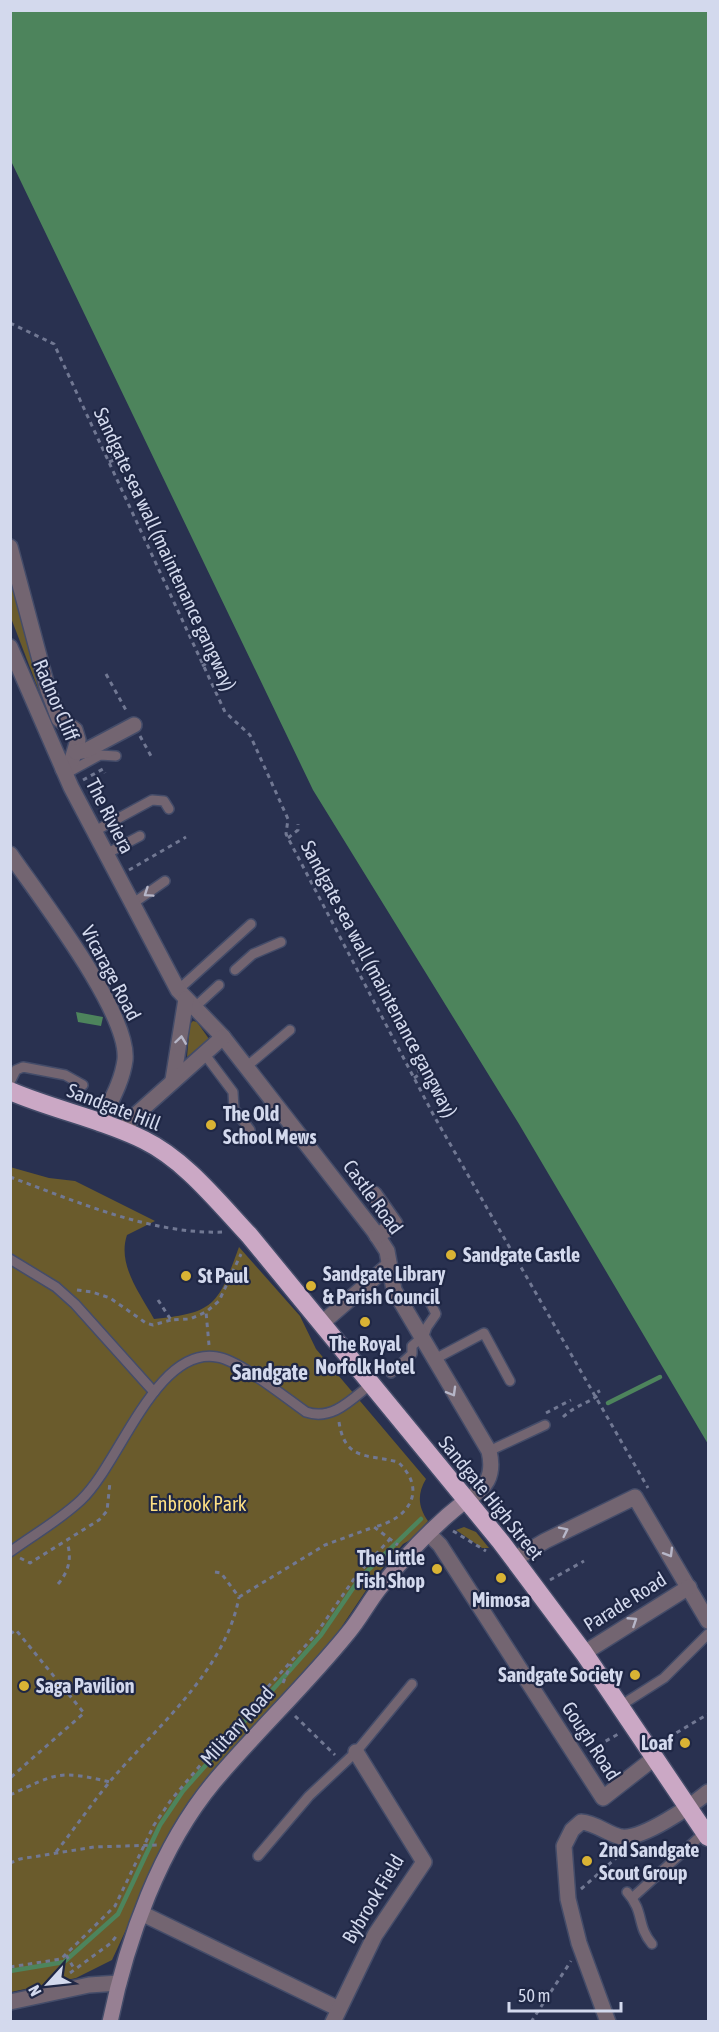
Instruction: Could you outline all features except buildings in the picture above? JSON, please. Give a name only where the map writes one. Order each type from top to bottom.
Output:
[{"type":"highway","name":"Sandgate Hill","points":[[10,1091],[144,1140],[172,1158],[219,1202]]},
{"type":"highway","name":"Sandgate High Street","points":[[219,1202],[249,1235],[513,1560],[584,1653],[632,1725],[656,1751],[687,1809],[707,1834]]},
{"type":"main road","name":"Military Road","points":[[110,2022],[119,1983],[147,1898],[172,1845],[214,1783],[348,1633],[384,1583],[441,1520],[465,1501]]},
{"type":"street","points":[[10,547],[48,690],[59,719],[75,730],[78,740],[76,752],[87,750],[134,725]]},
{"type":"street","name":"Radnor Cliff","points":[[10,647],[66,777]]},
{"type":"street","name":"The Riviera","points":[[76,752],[66,777],[117,877],[186,999]]},
{"type":"street","name":"Vicarage Road","points":[[10,854],[76,945],[105,1000],[123,1043],[125,1062],[100,1124]]},
{"type":"street","points":[[173,1080],[186,999]]},
{"type":"street","name":"Castle Road","points":[[186,999],[223,1037],[377,1236],[387,1251],[393,1290],[489,1451]]},
{"type":"street","points":[[125,1132],[130,1120],[203,1052],[223,1037]]},
{"type":"street","points":[[374,1194],[395,1224],[377,1236]]},
{"type":"street","points":[[321,1324],[388,1266]]},
{"type":"street","points":[[465,1501],[481,1492],[489,1480],[492,1462],[489,1451]]},
{"type":"street","points":[[513,1560],[545,1540],[632,1498],[646,1499],[708,1621]]},
{"type":"street","name":"Gough Road","points":[[429,1534],[440,1545],[603,1798],[656,1751]]},
{"type":"street","name":"Parade Road","points":[[584,1653],[689,1587]]},
{"type":"street","name":"Bybrook Field","points":[[143,1914],[335,2015],[375,1935],[424,1862],[356,1752]]},
{"type":"street","points":[[608,2022],[579,1943],[568,1899],[564,1846],[581,1822],[588,1822],[621,1837],[639,1836],[687,1809],[708,1792]]},
{"type":"street","points":[[10,2002],[89,1986],[119,1983]]},
{"type":"lane","points":[[66,777],[100,755],[116,756]]},
{"type":"lane","points":[[95,831],[152,800],[164,801],[169,809]]},
{"type":"lane","points":[[106,854],[140,836]]},
{"type":"lane","points":[[132,904],[165,881]]},
{"type":"lane","points":[[186,999],[251,924]]},
{"type":"lane","points":[[235,970],[255,953],[280,942]]},
{"type":"lane","points":[[186,999],[219,985]]},
{"type":"lane","points":[[246,1067],[290,1030]]},
{"type":"lane","points":[[203,1052],[233,1092],[234,1109],[250,1130]]},
{"type":"lane","points":[[10,1082],[16,1070],[22,1067],[65,1075],[83,1085]]},
{"type":"lane","points":[[10,1259],[56,1287],[75,1304],[154,1392]]},
{"type":"lane","points":[[392,1373],[412,1354],[412,1346],[422,1339],[436,1314],[428,1298]]},
{"type":"lane","points":[[433,1360],[484,1333],[510,1381]]},
{"type":"lane","points":[[11,1551],[81,1500],[107,1468],[154,1392],[182,1365],[196,1357],[222,1358],[306,1412],[319,1416],[330,1414],[371,1384]]},
{"type":"lane","points":[[489,1451],[545,1425]]},
{"type":"lane","points":[[620,1706],[664,1678],[708,1635]]},
{"type":"lane","points":[[258,1856],[309,1796],[356,1752],[412,1684]]},
{"type":"lane","points":[[652,1944],[642,1928],[639,1905],[630,1895],[707,1834]]},
{"type":"path","name":"Sandgate sea wall (maintenance gangway)","points":[[10,323],[54,344],[225,712],[250,735],[288,819],[286,834],[288,838],[414,1078],[596,1397],[646,1499]]},
{"type":"path","points":[[109,463],[114,460],[112,456]]},
{"type":"path","points":[[202,666],[207,663],[204,658]]},
{"type":"path","points":[[66,777],[103,770],[105,773]]},
{"type":"path","points":[[288,838],[298,830],[298,824]]},
{"type":"path","points":[[117,877],[186,837]]},
{"type":"path","points":[[414,1078],[420,1074],[417,1067]]},
{"type":"path","points":[[10,1177],[127,1217],[173,1229],[224,1233],[229,1231],[223,1224]]},
{"type":"path","points":[[68,1284],[77,1290],[110,1298],[146,1323],[153,1325],[171,1320],[190,1319],[206,1312],[219,1301],[241,1254]]},
{"type":"path","points":[[158,1300],[171,1320]]},
{"type":"path","points":[[206,1312],[210,1356]]},
{"type":"path","points":[[563,1417],[571,1409],[600,1394],[598,1390]]},
{"type":"path","points":[[56,1852],[110,1782],[193,1688],[214,1658],[234,1620],[239,1597],[325,1545],[384,1525],[406,1511],[413,1496],[410,1477],[398,1462],[362,1455],[351,1450],[341,1436],[339,1422]]},
{"type":"path","points":[[11,1551],[30,1563],[99,1520],[107,1511],[110,1481],[107,1468]]},
{"type":"path","points":[[374,1527],[399,1546]]},
{"type":"path","points":[[451,1529],[488,1552],[492,1549]]},
{"type":"path","points":[[58,1584],[65,1575],[69,1563],[70,1554],[67,1542]]},
{"type":"path","points":[[535,1589],[584,1561]]},
{"type":"path","points":[[215,1572],[221,1573],[239,1597]]},
{"type":"path","points":[[10,1634],[16,1630],[84,1713],[10,1778]]},
{"type":"path","points":[[289,1710],[343,1762]]},
{"type":"path","points":[[656,1751],[708,1714]]},
{"type":"path","points":[[585,1742],[591,1751],[632,1725]]},
{"type":"path","points":[[10,1795],[49,1776],[82,1775],[110,1782]]},
{"type":"path","points":[[568,1899],[607,1868],[639,1836]]},
{"type":"path","points":[[10,1863],[20,1858],[94,1846],[154,1845]]},
{"type":"path","points":[[65,1976],[111,1942],[118,1933]]},
{"type":"path","points":[[66,1955],[75,1970]]},
{"type":"path","points":[[531,2022],[569,1965]]},
{"type":"green space","points":[[10,574],[55,724],[52,725],[11,618]]},
{"type":"green space","points":[[193,1021],[197,1022],[209,1039],[187,1057],[190,1024]]},
{"type":"green space","name":"Enbrook Park","points":[[10,1167],[49,1178],[75,1181],[155,1221],[127,1235],[125,1246],[127,1268],[154,1319],[190,1313],[203,1309],[212,1302],[226,1281],[239,1247],[300,1316],[316,1349],[426,1479],[420,1500],[422,1511],[428,1521],[412,1539],[403,1544],[375,1577],[326,1650],[190,1799],[175,1823],[112,1960],[76,1978],[11,1992]]},
{"type":"green space","points":[[464,1527],[476,1532],[489,1548],[482,1548],[456,1530]]},
{"type":"shaded area","points":[[11,10],[708,11],[708,1444],[519,1124],[313,790],[11,161]]},
{"type":"shaded area","points":[[76,1012],[103,1017],[101,1026],[78,1022]]},
{"type":"waterway","points":[[608,1403],[660,1377]]},
{"type":"waterway","points":[[10,1971],[64,1962],[118,1914],[160,1825],[183,1791],[321,1635],[360,1578],[421,1519]]},
{"type":"place","name":"The Old School Mews","points":[[211,1125]]},
{"type":"place","name":"Sandgate Castle","points":[[451,1255]]},
{"type":"place","name":"St Paul","points":[[186,1276]]},
{"type":"place","name":"Sandgate Library & Parish Council","points":[[311,1286]]},
{"type":"place","name":"The Royal Norfolk Hotel","points":[[365,1322]]},
{"type":"place","name":"The Little Fish Shop","points":[[437,1569]]},
{"type":"place","name":"Mimosa","points":[[501,1578]]},
{"type":"place","name":"Sandgate Society","points":[[635,1675]]},
{"type":"place","name":"Saga Pavilion","points":[[24,1686]]},
{"type":"place","name":"Loaf","points":[[685,1743]]},
{"type":"place","name":"2nd Sandgate Scout Group","points":[[587,1861]]},
{"type":"district","name":"Sandgate","points":[[270,1372]]}]
